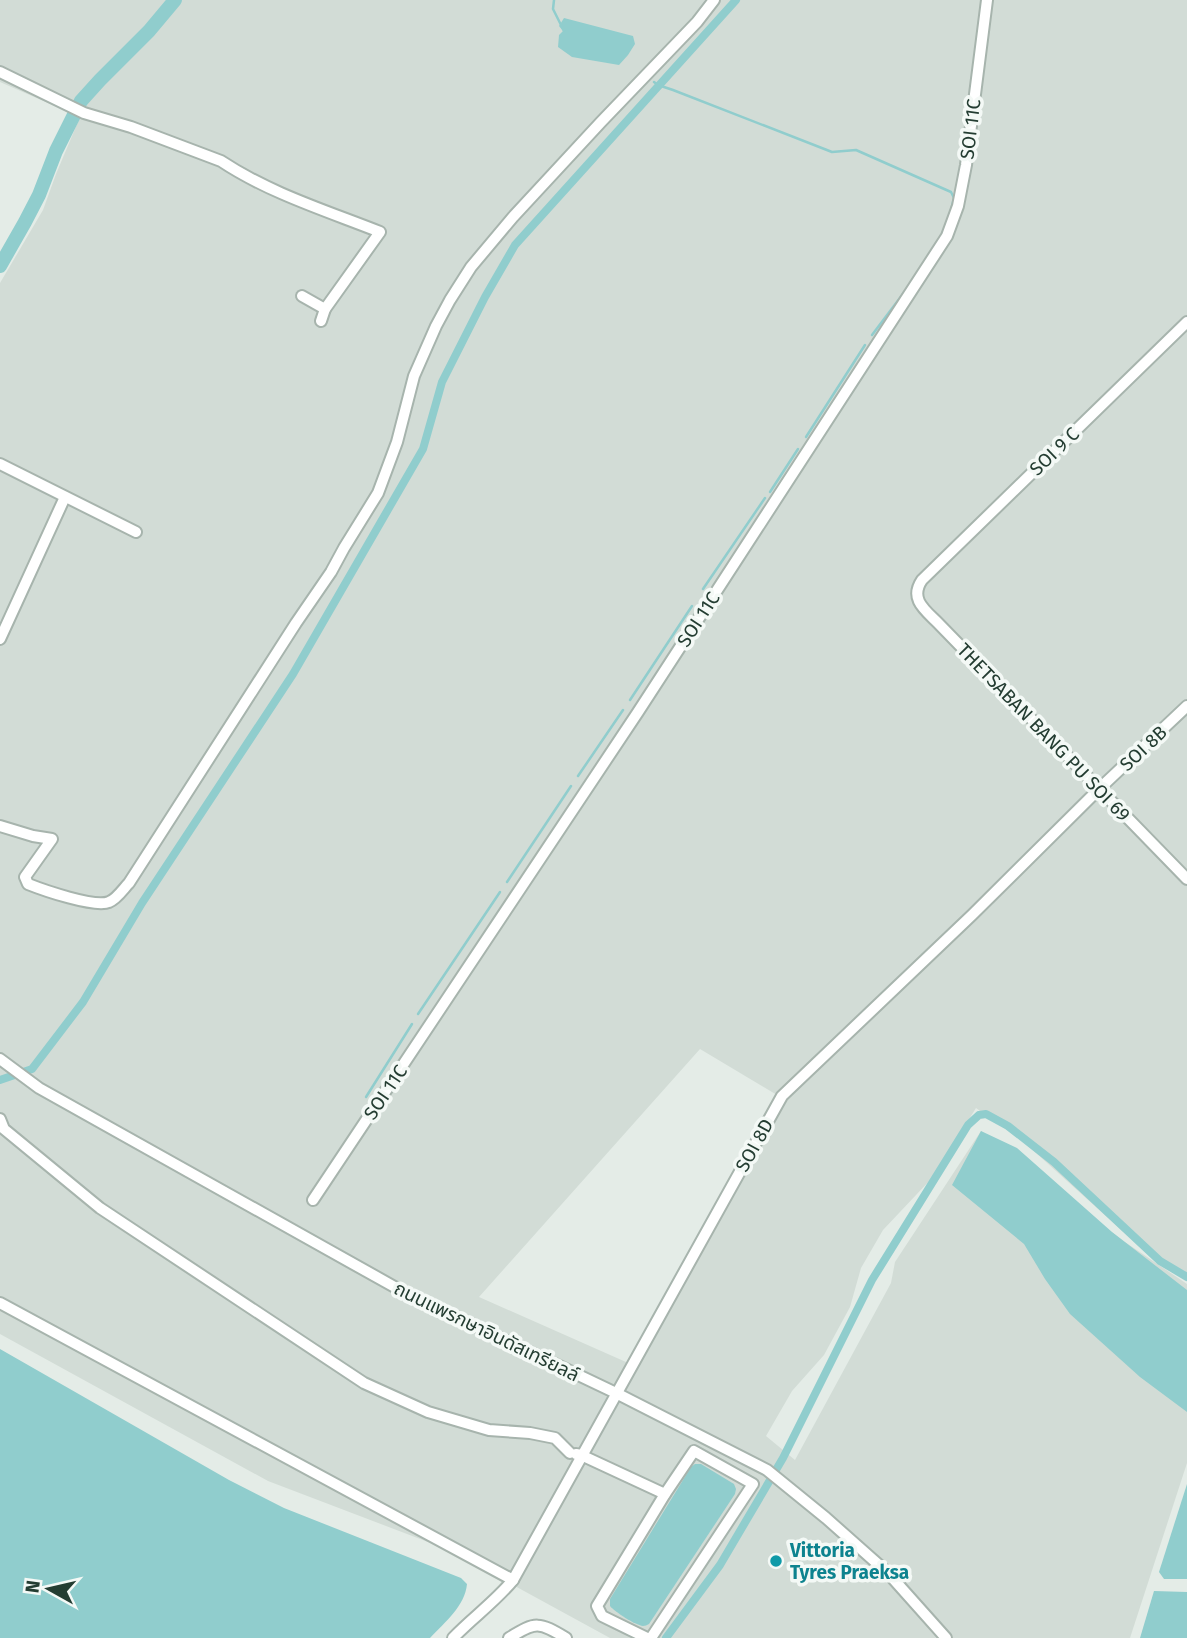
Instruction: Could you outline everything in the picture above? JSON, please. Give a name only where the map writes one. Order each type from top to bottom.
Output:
[{"type":"street","points":[[0,826],[52,839],[25,877],[28,884],[101,904],[111,901],[129,883],[296,622],[331,572],[378,493],[397,442],[414,376],[436,326],[471,267],[513,217],[690,30],[714,0]]},
{"type":"street","name":"SOI 11C","points":[[313,1200],[638,712],[947,236],[958,206],[966,165],[986,0]]},
{"type":"street","points":[[0,72],[79,110],[221,161],[293,198],[380,232],[325,309],[321,321]]},
{"type":"street","points":[[302,296],[325,309]]},
{"type":"street","name":"SOI 9 C","points":[[922,580],[1187,322]]},
{"type":"street","points":[[0,464],[136,532]]},
{"type":"street","points":[[0,639],[65,497]]},
{"type":"street","name":"THETSABAN BANG PU SOI 69","points":[[922,580],[917,587],[919,603],[1187,879]]},
{"type":"street","name":"SOI 8B","points":[[1098,790],[1187,706]]},
{"type":"street","name":"SOI 8D","points":[[453,1638],[513,1580],[576,1454],[616,1392],[782,1096],[972,915],[1098,790]]},
{"type":"street","name":"ถนนแพรกษาอินดัสเทรียลล์","points":[[2,1061],[34,1085],[400,1290],[616,1392],[766,1470],[888,1573],[946,1638]]},
{"type":"street","points":[[0,1119],[4,1129],[100,1208],[364,1383],[428,1412],[489,1430],[555,1438],[576,1454],[665,1494]]},
{"type":"street","points":[[0,1303],[513,1580]]},
{"type":"street","points":[[694,1451],[754,1484],[649,1638],[602,1616],[597,1606],[665,1494],[694,1451]]},
{"type":"street","points":[[515,1637],[535,1625],[548,1628],[566,1638]]},
{"type":"shaded area","points":[[0,0],[1187,0],[1187,1277],[1128,1236],[1025,1143],[976,1108],[933,1177],[883,1230],[861,1268],[850,1307],[824,1355],[792,1391],[766,1436],[795,1460],[891,1283],[895,1262],[981,1131],[1122,1240],[1187,1284],[1187,1463],[1130,1638],[610,1638],[449,1550],[268,1481],[0,1334],[0,283],[43,210],[80,117],[0,82]],"holes":[[[700,1049],[782,1098],[635,1366],[479,1297]]]},
{"type":"water","points":[[564,18],[633,36],[635,44],[619,65],[572,57],[558,47],[559,35],[563,31],[559,26]]},
{"type":"water","points":[[981,1131],[1017,1148],[1112,1232],[1187,1290],[1187,1412],[1140,1377],[1070,1314],[1024,1244],[952,1185]]},
{"type":"water","points":[[0,1349],[229,1480],[284,1508],[461,1578],[467,1584],[462,1599],[430,1638],[0,1638]]},
{"type":"water","points":[[695,1464],[701,1464],[734,1484],[735,1494],[649,1624],[639,1625],[613,1609],[610,1599]]},
{"type":"water","points":[[1187,1484],[1187,1579],[1164,1579],[1159,1572]]},
{"type":"water","points":[[1154,1591],[1187,1592],[1187,1638],[1140,1638]]},
{"type":"waterway","points":[[0,266],[39,195],[56,151],[81,101],[175,0]]},
{"type":"waterway","points":[[554,0],[553,9],[564,31]]},
{"type":"waterway","points":[[0,1080],[32,1069],[83,1002],[142,903],[293,674],[423,449],[442,382],[515,245],[736,0]]},
{"type":"waterway","points":[[654,82],[832,152],[856,150],[951,192],[954,198],[951,210]]},
{"type":"waterway","points":[[872,335],[909,286]]},
{"type":"waterway","points":[[806,437],[865,345]]},
{"type":"waterway","points":[[770,492],[798,449]]},
{"type":"waterway","points":[[703,589],[765,498]]},
{"type":"waterway","points":[[630,700],[692,606]]},
{"type":"waterway","points":[[578,776],[623,710]]},
{"type":"waterway","points":[[507,882],[571,786]]},
{"type":"waterway","points":[[418,1014],[500,892]]},
{"type":"waterway","points":[[366,1097],[412,1024]]},
{"type":"waterway","points":[[666,1638],[720,1565],[783,1458],[872,1280],[968,1125],[979,1115],[986,1114],[1008,1126],[1054,1162],[1160,1261],[1187,1277]]},
{"type":"place","name":"Vittoria Tyres Praeksa","points":[[776,1561]]}]
